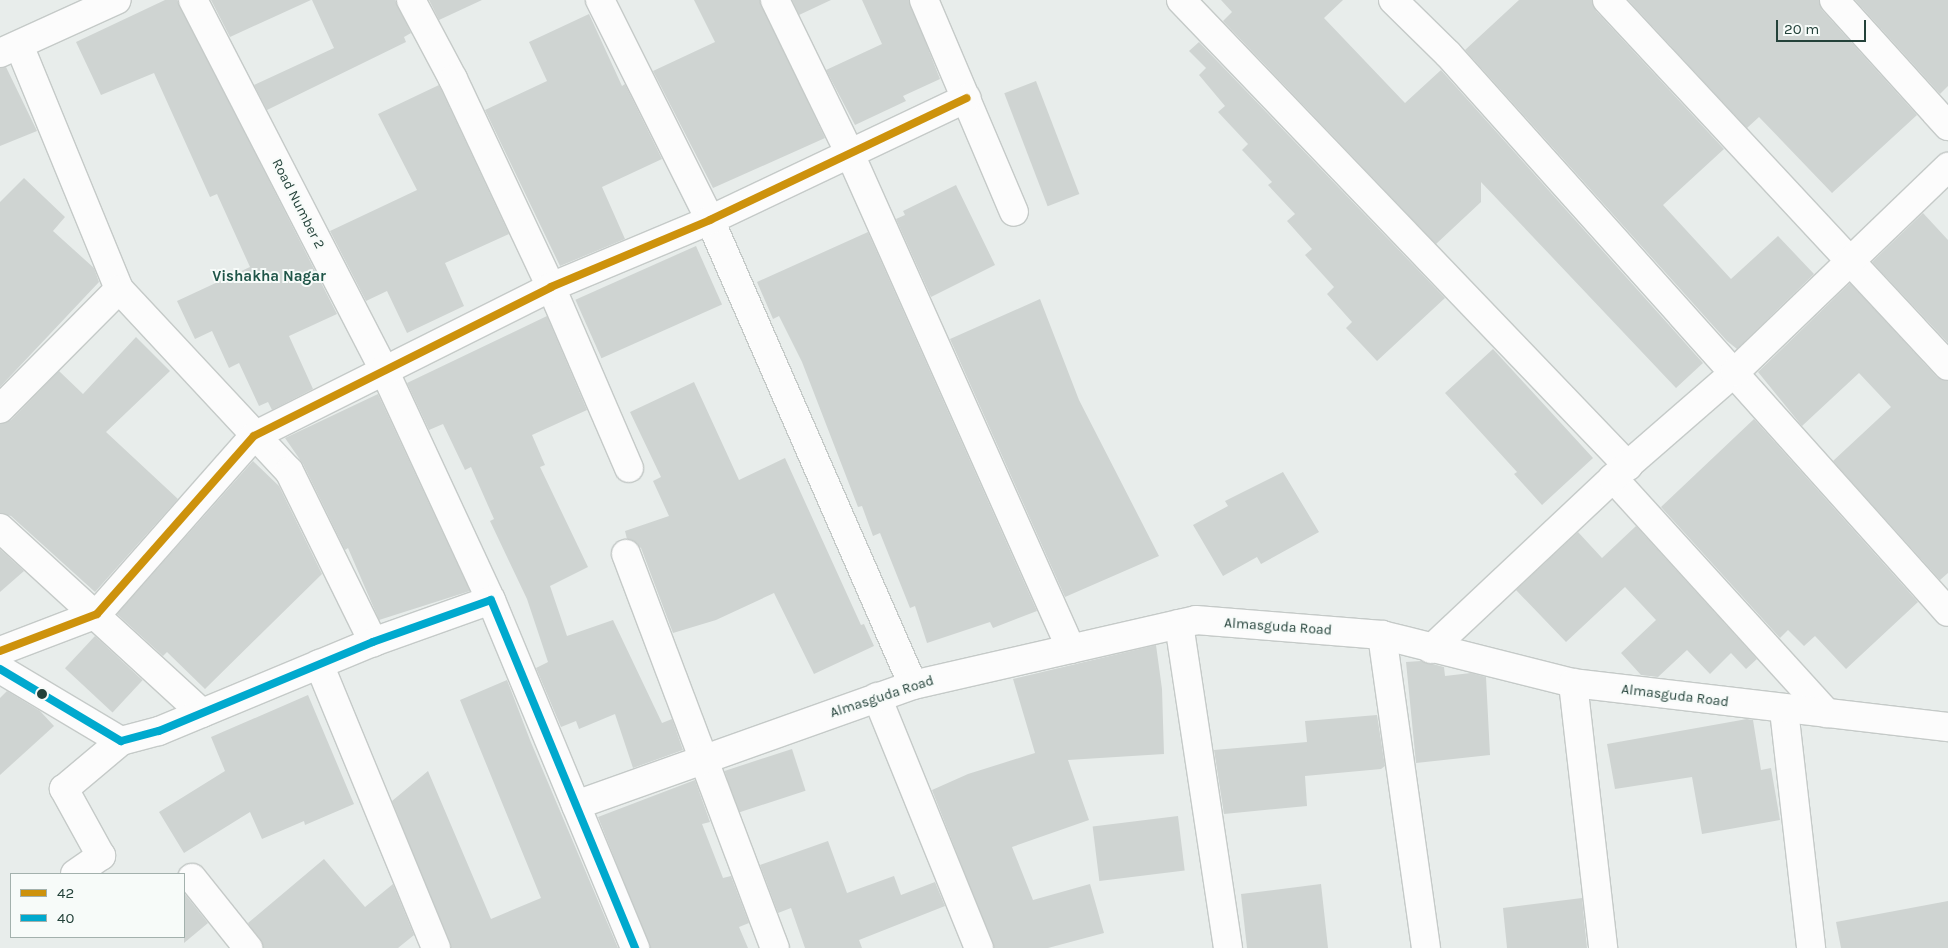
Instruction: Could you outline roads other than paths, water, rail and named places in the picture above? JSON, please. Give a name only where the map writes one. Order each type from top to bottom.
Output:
[{"type":"street","points":[[117,0],[9,49],[119,289],[254,436],[289,470],[373,642]]},
{"type":"street","name":"Road Number 2","points":[[193,0],[384,370],[491,600]]},
{"type":"street","points":[[411,0],[454,79],[551,287],[629,468]]},
{"type":"street","points":[[600,0],[710,220],[913,685]]},
{"type":"street","points":[[775,0],[850,154],[1071,649]]},
{"type":"street","points":[[924,0],[1014,212]]},
{"type":"street","points":[[1181,0],[1620,472],[1827,713]]},
{"type":"street","points":[[1393,0],[1448,54],[1735,372],[1948,612]]},
{"type":"street","points":[[1608,0],[1854,261],[1948,366]]},
{"type":"street","points":[[1834,0],[1948,126]]},
{"type":"street","points":[[0,651],[97,614],[254,436],[551,287],[710,220],[967,98]]},
{"type":"street","points":[[1431,649],[1620,472],[1735,372],[1854,261],[1948,167]]},
{"type":"street","points":[[0,409],[119,289]]},
{"type":"street","points":[[0,528],[97,614],[202,713]]},
{"type":"street","points":[[626,554],[775,948]]},
{"type":"street","points":[[77,873],[101,856],[64,789],[121,740],[159,731],[373,642],[491,600],[636,948]]},
{"type":"street","name":"Almasguda Road","points":[[576,805],[913,685],[1196,620],[1382,635],[1431,649],[1573,683],[1784,710],[1948,727]]},
{"type":"street","points":[[1179,624],[1228,948]]},
{"type":"street","points":[[1382,635],[1426,948]]},
{"type":"street","points":[[319,664],[436,948]]},
{"type":"street","points":[[0,669],[121,740]]},
{"type":"street","points":[[1573,683],[1603,948]]},
{"type":"street","points":[[877,697],[979,948]]},
{"type":"street","points":[[1784,710],[1811,948]]},
{"type":"street","points":[[192,878],[248,948]]},
{"type":"district","name":"Vishakha Nagar","points":[[269,277]]}]
